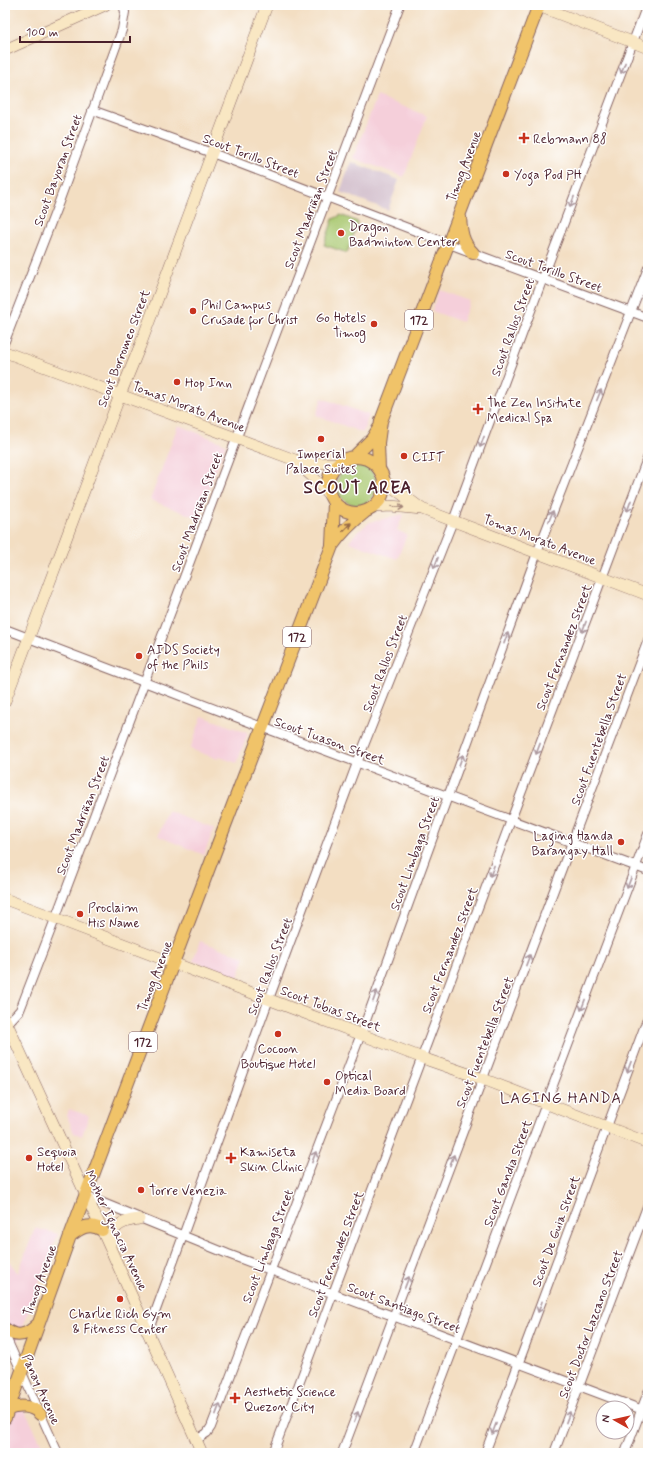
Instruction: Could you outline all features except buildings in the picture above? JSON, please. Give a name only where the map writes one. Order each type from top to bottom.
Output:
[{"type":"main road","name":"Timog Avenue","points":[[354,457],[372,439],[380,427],[538,5]]},
{"type":"main road","points":[[459,214],[461,235],[466,245],[473,253]]},
{"type":"main road","name":"Timog Avenue","points":[[379,469],[378,456],[380,427]]},
{"type":"main road","points":[[354,457],[370,460],[379,469]]},
{"type":"main road","name":"172","points":[[332,500],[328,485],[329,477],[333,469],[338,463],[354,457]]},
{"type":"main road","name":"172","points":[[370,509],[382,495],[384,481],[379,469]]},
{"type":"main road","name":"Timog Avenue","points":[[332,500],[332,546]]},
{"type":"main road","points":[[332,500],[342,510],[348,512],[355,513],[370,509]]},
{"type":"main road","name":"Timog Avenue","points":[[6,1413],[70,1236],[332,546],[342,532],[353,521],[370,509]]},
{"type":"main road","points":[[70,1236],[86,1226],[95,1226],[102,1230]]},
{"type":"main road","points":[[5,1330],[12,1334],[22,1335],[30,1332],[38,1324]]},
{"type":"main road","points":[[6,1413],[18,1406],[27,1406],[36,1410],[40,1414]]},
{"type":"street","points":[[5,50],[105,5]]},
{"type":"street","name":"Scout Bayoran Street","points":[[5,341],[59,202],[122,30],[125,12],[123,5]]},
{"type":"street","name":"Scout Borromeo Street","points":[[5,701],[120,395],[140,346],[267,5]]},
{"type":"street","name":"Scout Madriñan Street","points":[[6,1021],[20,1010],[56,918],[400,5]]},
{"type":"street","points":[[538,5],[648,48]]},
{"type":"street","name":"Scout Rallos Street","points":[[148,1332],[269,999],[358,763],[453,521],[646,5]]},
{"type":"street","name":"Scout Torillo Street","points":[[92,110],[212,153],[448,244],[648,318]]},
{"type":"street","name":"Scout Limbaga Street","points":[[196,1440],[207,1433],[211,1427],[361,1034],[537,553],[648,268]]},
{"type":"street","name":"Tomas Morato Avenue","points":[[5,352],[295,460],[324,464],[338,463]]},
{"type":"street","name":"Scout Fernandez Street","points":[[273,1453],[648,456]]},
{"type":"street","name":"Tomas Morato Avenue","points":[[295,460],[314,478],[332,500]]},
{"type":"street","name":"Tomas Morato Avenue","points":[[384,481],[422,509],[648,594]]},
{"type":"street","name":"Tomas Morato Avenue","points":[[370,509],[390,506],[422,509]]},
{"type":"street","name":"Scout Tuason Street","points":[[5,629],[648,871]]},
{"type":"street","name":"Scout Fuentebella Street","points":[[342,1453],[648,640]]},
{"type":"street","name":"Scout Gandia Street","points":[[414,1453],[648,834]]},
{"type":"street","name":"Scout Tobias Street","points":[[5,899],[483,1079],[648,1143]]},
{"type":"street","name":"Scout De Guia Street","points":[[485,1453],[648,1017]]},
{"type":"street","name":"Mother Ignacia Avenue","points":[[6,1021],[202,1453]]},
{"type":"street","name":"Scout Santiago Street","points":[[86,1196],[270,1270],[645,1411]]},
{"type":"street","name":"Scout Doctor Lazcano Street","points":[[554,1453],[648,1204]]},
{"type":"street","points":[[110,1248],[111,1236],[116,1227],[122,1222],[139,1218]]},
{"type":"street","name":"Panay Avenue","points":[[5,1335],[58,1453]]},
{"type":"street","points":[[625,1453],[645,1411],[648,1392]]},
{"type":"shaded area","points":[[377,96],[427,116],[404,177],[353,158]]},
{"type":"shaded area","points":[[351,162],[399,180],[388,210],[340,192]]},
{"type":"shaded area","points":[[439,290],[470,301],[462,322],[432,311]]},
{"type":"shaded area","points":[[322,398],[369,415],[363,433],[316,415]]},
{"type":"shaded area","points":[[178,425],[226,444],[198,518],[150,500]]},
{"type":"shaded area","points":[[404,514],[397,530],[407,535],[397,559],[349,542],[356,533],[370,522]]},
{"type":"shaded area","points":[[202,716],[248,733],[237,763],[219,757],[218,759],[190,749]]},
{"type":"shaded area","points":[[168,811],[214,829],[204,855],[158,836]]},
{"type":"shaded area","points":[[200,941],[245,957],[238,977],[193,961]]},
{"type":"shaded area","points":[[69,1109],[89,1116],[82,1136],[74,1133],[67,1116]]},
{"type":"shaded area","points":[[35,1228],[58,1234],[6,1372],[46,1453],[5,1453],[5,1256],[18,1273]]},
{"type":"green space","name":"Dragon Badminton Center","points":[[341,215],[358,222],[347,253],[324,245],[333,219]]},
{"type":"green space","points":[[357,465],[371,471],[377,485],[371,499],[357,505],[343,499],[337,485],[343,471]]},
{"type":"place","name":"Rebmann 88","points":[[524,138]]},
{"type":"place","name":"Yoga Pod PH","points":[[506,174]]},
{"type":"place","name":"Dragon Badminton Center","points":[[341,233]]},
{"type":"place","name":"Phil Campus Crusade for Christ","points":[[193,311]]},
{"type":"place","name":"Go Hotels Timog","points":[[374,324]]},
{"type":"place","name":"Hop Inn","points":[[177,382]]},
{"type":"place","name":"The Zen Insitute Medical Spa","points":[[478,409]]},
{"type":"place","name":"Imperial Palace Suites","points":[[321,439]]},
{"type":"place","name":"CIIT","points":[[404,456]]},
{"type":"place","name":"AIDS Society of the Phils","points":[[139,656]]},
{"type":"place","name":"Laging Handa Barangay Hall","points":[[621,842]]},
{"type":"place","name":"Proclaim His Name","points":[[80,914]]},
{"type":"place","name":"Cocoon Boutique Hotel","points":[[278,1034]]},
{"type":"place","name":"Optical Media Board","points":[[327,1082]]},
{"type":"place","name":"Sequoia Hotel","points":[[29,1158]]},
{"type":"place","name":"Kamiseta Skin Clinic","points":[[231,1158]]},
{"type":"place","name":"Torre Venezia","points":[[141,1190]]},
{"type":"place","name":"Charlie Rich Gym & Fitness Center","points":[[120,1299]]},
{"type":"place","name":"Aesthetic Science Quezon City","points":[[235,1398]]},
{"type":"district","name":"SCOUT AREA","points":[[358,487]]},
{"type":"district","name":"LAGING HANDA","points":[[561,1098]]}]
